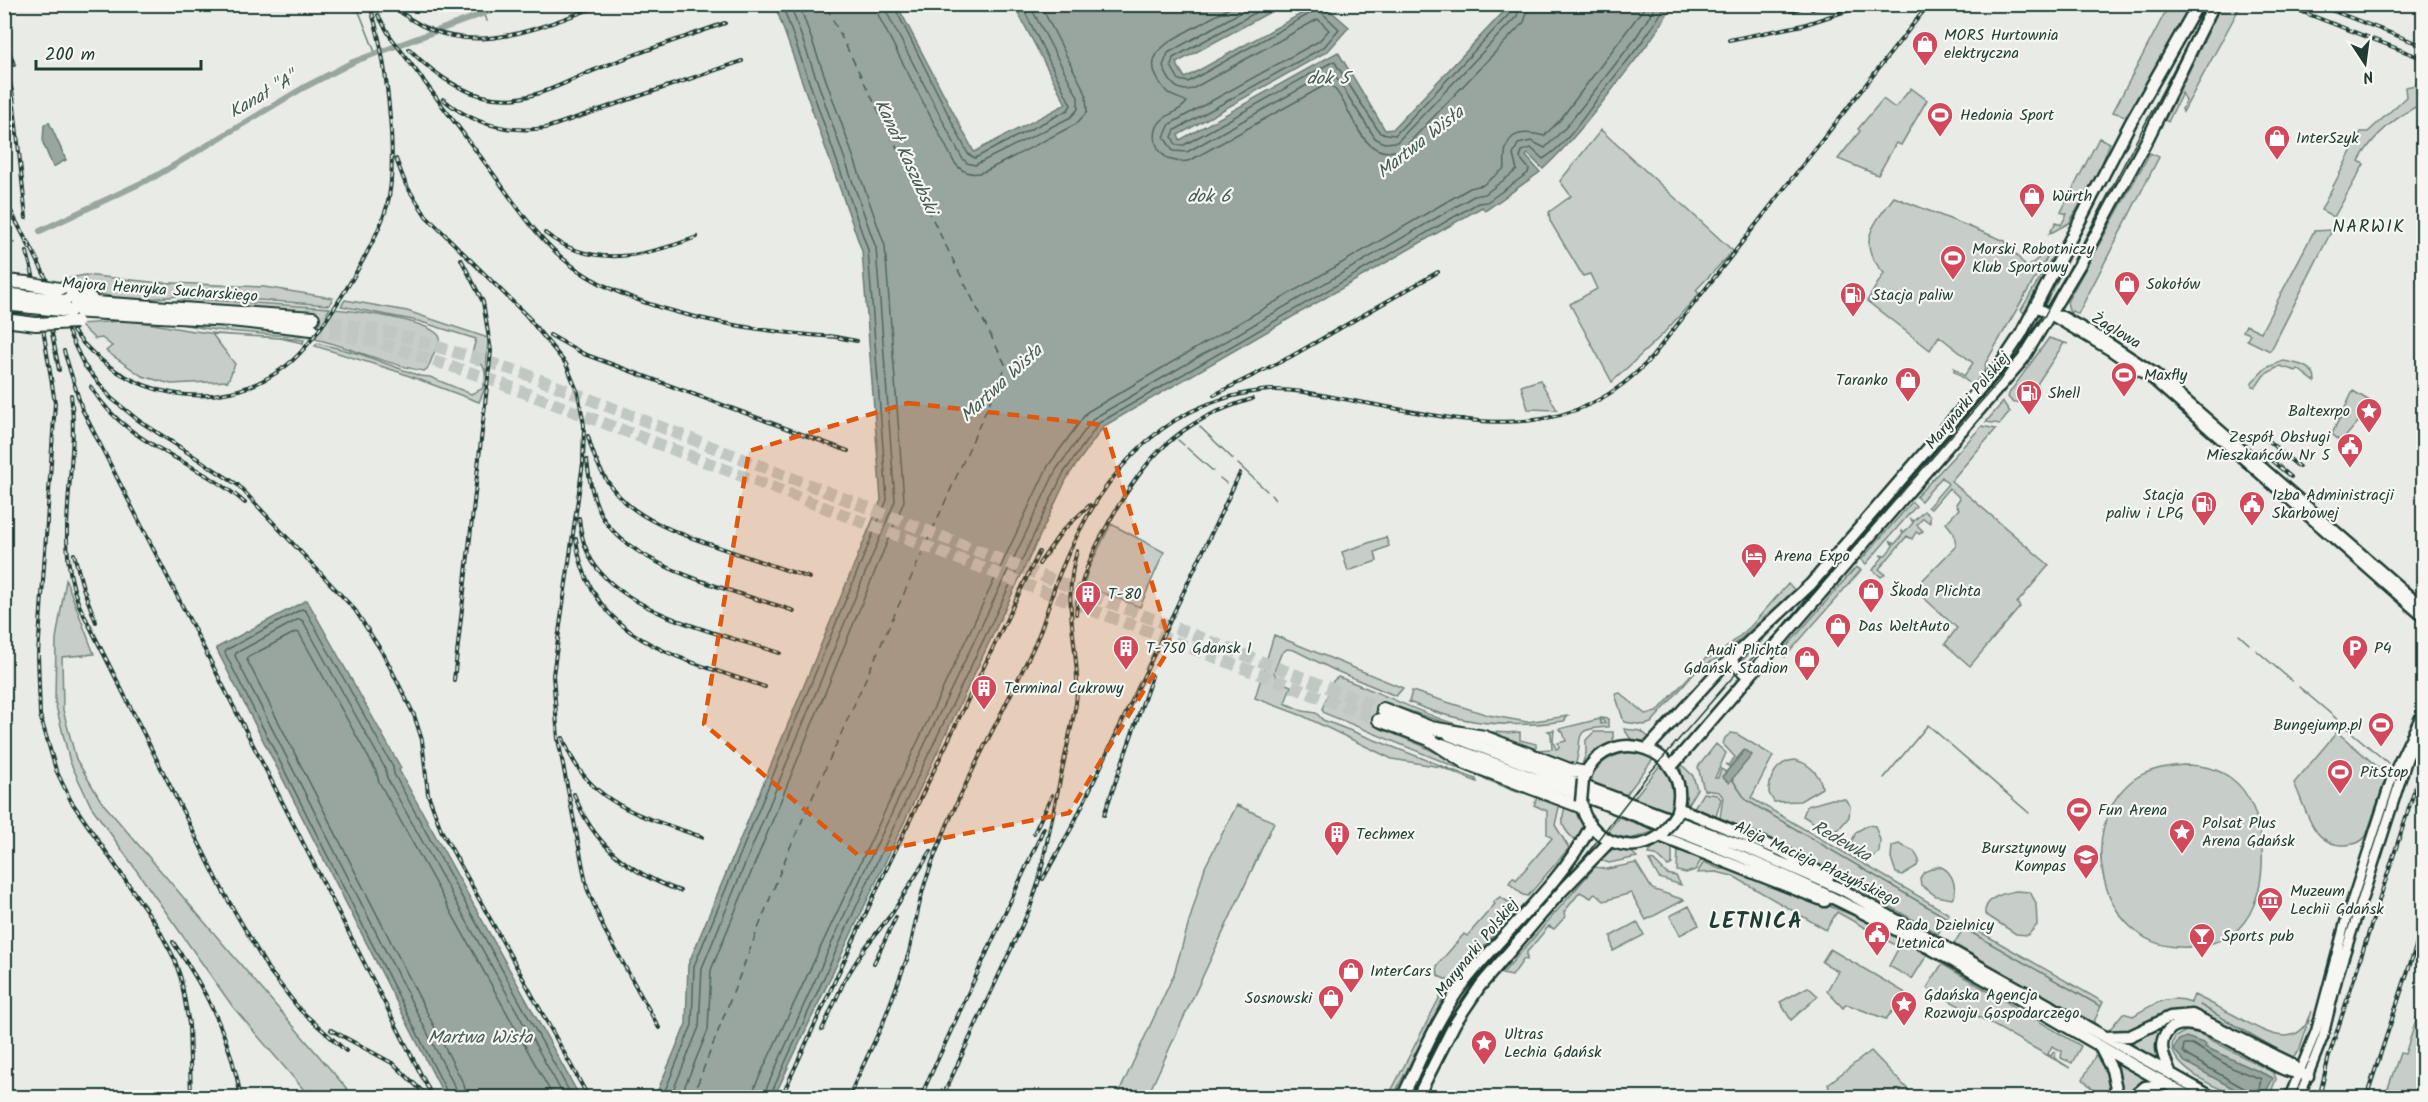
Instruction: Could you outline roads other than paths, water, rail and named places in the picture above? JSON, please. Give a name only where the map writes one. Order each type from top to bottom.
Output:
[{"type":"highway","points":[[4,281],[27,283],[68,306]]},
{"type":"highway","name":"Majora Henryka Sucharskiego","points":[[4,294],[31,302],[110,314],[313,323],[97,303],[68,306]]},
{"type":"highway","name":"Majora Henryka Sucharskiego","points":[[4,304],[31,302]]},
{"type":"highway","points":[[4,320],[36,324],[68,306]]},
{"type":"highway","name":"Aleja Macieja Płażyńskiego","points":[[1381,714],[1430,733]]},
{"type":"highway","points":[[1430,733],[1484,737],[1585,776]]},
{"type":"highway","points":[[1430,733],[1466,762],[1582,804]]},
{"type":"main road","name":"Marynarki Polskiej","points":[[1647,749],[1730,660],[1811,584],[1977,394],[2012,348],[2132,122],[2198,4]]},
{"type":"main road","name":"Marynarki Polskiej","points":[[1671,767],[2018,367],[2051,315],[2157,123],[2214,4]]},
{"type":"main road","points":[[1977,394],[1988,403]]},
{"type":"main road","points":[[1913,467],[1924,476]]},
{"type":"main road","points":[[1840,550],[1852,559]]},
{"type":"main road","points":[[1811,584],[1821,594]]},
{"type":"main road","points":[[1730,660],[1749,677]]},
{"type":"main road","name":"Aleja Macieja Płażyńskiego","points":[[1430,733],[1745,847],[1841,889],[2087,1034],[2169,1079],[2214,1098]]},
{"type":"main road","name":"Aleja Macieja Płażyńskiego","points":[[1430,733],[1743,858],[1932,944]]},
{"type":"main road","points":[[1627,746],[1647,749],[1660,756],[1671,767],[1678,784],[1677,811],[1662,835],[1634,845],[1610,841],[1591,826],[1582,804],[1585,776],[1597,759],[1612,749],[1627,746]]},
{"type":"main road","points":[[1677,811],[1782,851],[1834,880],[1841,889]]},
{"type":"main road","name":"Marynarki Polskiej","points":[[1402,1098],[1441,1018],[1456,993],[1557,875],[1579,847],[1591,826]]},
{"type":"main road","points":[[1662,835],[1876,919]]},
{"type":"main road","name":"Marynarki Polskiej","points":[[1418,1098],[1455,1023],[1480,986],[1558,895],[1610,841]]},
{"type":"main road","points":[[2118,1098],[2112,1070],[2102,1042],[2130,1036],[2170,1017],[2192,1015],[2290,1063],[2304,1074]]},
{"type":"main road","points":[[2132,1098],[2145,1087],[2169,1079],[2162,1051],[2162,1040],[2171,1027],[2187,1022],[2212,1031],[2286,1070],[2304,1074]]},
{"type":"main road","name":"Aleja Macieja Płażyńskiego","points":[[2169,1079],[2192,1098]]},
{"type":"street","name":"Żaglowa","points":[[2035,306],[2059,322],[2101,342],[2165,386],[2342,543]]},
{"type":"street","points":[[2342,543],[2424,609]]},
{"type":"street","points":[[2342,543],[2424,618]]},
{"type":"street","points":[[2300,1098],[2304,1074],[2345,938],[2397,775],[2424,709]]},
{"type":"street","points":[[2397,775],[2424,724]]},
{"type":"street","points":[[2289,1098],[2304,1074]]},
{"type":"water","points":[[775,5],[897,5],[974,152],[1066,104],[1014,5],[1283,5],[1176,63],[1185,78],[1317,5],[1324,5],[1349,27],[1328,51],[1178,135],[1180,140],[1338,52],[1385,130],[1393,129],[1510,5],[1672,5],[1636,60],[1554,158],[1543,169],[1528,154],[1526,156],[1540,172],[1485,211],[1482,207],[1104,426],[1068,476],[774,1097],[655,1097],[686,1024],[688,965],[881,500],[862,251]]},
{"type":"water","points":[[49,122],[66,160],[53,167],[43,143],[44,125]]},
{"type":"water","name":"Martwa Wisła","points":[[307,600],[580,1097],[445,1097],[216,648]]},
{"type":"water","points":[[1745,750],[1752,755],[1729,783],[1722,777]]},
{"type":"water","points":[[2186,1037],[2206,1044],[2205,1047],[2273,1078],[2263,1097],[2249,1097],[2185,1062],[2173,1049],[2179,1040]]},
{"type":"waterway","points":[[356,4],[375,52]]},
{"type":"waterway","name":"Kanał \"A\"","points":[[40,231],[156,176],[303,88],[353,62],[509,4]]},
{"type":"waterway","points":[[484,13],[487,21]]},
{"type":"waterway","name":"Kanał \"A\"","points":[[4,248],[15,242]]},
{"type":"waterway","points":[[1200,427],[1233,459]]},
{"type":"waterway","points":[[1178,440],[1184,445]]},
{"type":"waterway","points":[[1187,448],[1213,471]]},
{"type":"waterway","points":[[1238,464],[1267,491]]},
{"type":"waterway","points":[[1220,478],[1226,483]]},
{"type":"waterway","points":[[1271,495],[1275,500]]},
{"type":"waterway","points":[[2239,635],[2249,644]]},
{"type":"waterway","points":[[2256,650],[2292,681]]},
{"type":"waterway","points":[[2299,687],[2338,720]]},
{"type":"waterway","points":[[1884,778],[1928,725],[2029,813]]},
{"type":"waterway","points":[[2344,726],[2388,763]]},
{"type":"waterway","name":"Redewka","points":[[1732,779],[1746,800],[1945,917]]},
{"type":"waterway","name":"Redewka","points":[[1965,929],[2100,1006]]},
{"type":"waterway","points":[[2200,1005],[2285,1054]]},
{"type":"waterway","points":[[4,1021],[7,1024]]},
{"type":"waterway","name":"Redewka","points":[[2346,1091],[2360,1093]]},
{"type":"waterway","name":"Redewka","points":[[2307,1092],[2316,1097]]},
{"type":"tunnel","points":[[313,318],[392,333],[520,372],[1383,709]]},
{"type":"tunnel","points":[[312,329],[377,342],[484,377],[1379,720]]},
{"type":"tram line","points":[[1411,1098],[1442,1033],[1480,976],[1587,854],[1647,776],[1731,679],[1790,621],[1999,381],[2045,315],[2208,4]]},
{"type":"railway","points":[[73,331],[94,354],[118,372],[144,385],[173,393],[202,395],[231,392],[259,382],[286,366],[299,354],[344,292],[371,245],[387,206],[392,162],[389,105],[381,48],[369,4]]},
{"type":"railway","points":[[391,4],[417,23],[443,34],[469,38],[495,37],[522,32],[604,4]]},
{"type":"railway","points":[[1791,11],[1811,4]]},
{"type":"railway","points":[[1812,9],[1830,4]]},
{"type":"railway","points":[[1729,40],[1803,25],[1868,4]]},
{"type":"railway","points":[[907,960],[922,892],[936,853],[962,793],[1035,644],[1069,551],[1110,481],[1146,442],[1167,426],[1199,408],[1219,400],[1270,390],[1312,393],[1435,416],[1474,420],[1512,422],[1549,418],[1585,407],[1619,387],[1652,357],[1929,4]]},
{"type":"railway","points":[[2282,4],[2424,59]]},
{"type":"railway","points":[[2315,4],[2424,46]]},
{"type":"railway","points":[[378,15],[390,36],[526,219],[537,233],[575,268],[602,284],[633,298],[666,309],[772,331],[837,337]]},
{"type":"railway","points":[[409,49],[436,73],[467,91],[500,99],[518,98],[536,94],[631,56],[725,23]]},
{"type":"railway","points":[[4,37],[14,65]]},
{"type":"railway","points":[[4,57],[13,96],[26,218]]},
{"type":"railway","points":[[443,99],[466,115],[491,125],[518,129],[546,128],[742,61]]},
{"type":"railway","points":[[396,159],[406,185],[426,216],[531,320]]},
{"type":"railway","points":[[4,198],[30,248]]},
{"type":"railway","points":[[545,233],[563,245],[600,256],[639,254],[697,237]]},
{"type":"railway","points":[[28,241],[59,305]]},
{"type":"railway","points":[[27,252],[37,291],[55,403],[38,655],[40,715],[56,770],[71,801],[157,926],[174,958],[181,979],[189,1024],[191,1098]]},
{"type":"railway","points":[[454,680],[491,351],[483,302],[461,259]]},
{"type":"railway","points":[[1214,395],[1290,357],[1438,272]]},
{"type":"railway","points":[[53,300],[84,365],[111,398],[138,420],[238,485],[355,610],[384,655],[414,715],[422,740],[428,794],[441,830],[589,1098]]},
{"type":"railway","points":[[46,302],[59,370]]},
{"type":"railway","points":[[525,314],[566,364],[578,393],[584,425],[583,463],[553,675],[558,739],[587,888],[604,929],[659,1028]]},
{"type":"railway","points":[[550,335],[584,354],[848,451]]},
{"type":"railway","points":[[830,336],[857,341]]},
{"type":"railway","points":[[64,351],[82,409],[433,1098]]},
{"type":"railway","points":[[91,387],[123,424],[163,451],[226,488],[245,503]]},
{"type":"railway","points":[[71,395],[73,421],[67,527],[71,579],[79,605],[224,893],[268,969],[300,1010],[346,1051]]},
{"type":"railway","points":[[1076,614],[1083,579],[1097,546],[1121,501],[1150,461],[1183,431],[1226,408],[1252,399]]},
{"type":"railway","points":[[588,436],[596,460],[619,497],[652,521],[692,538],[810,578]]},
{"type":"railway","points":[[2267,440],[2299,467]]},
{"type":"railway","points":[[2259,450],[2291,477]]},
{"type":"railway","points":[[587,460],[592,490],[603,518],[618,536],[638,551],[663,565],[718,587],[794,611]]},
{"type":"railway","points":[[1043,879],[1073,825],[1240,473]]},
{"type":"railway","points":[[1039,564],[1062,531],[1090,505]]},
{"type":"railway","points":[[579,518],[583,540],[592,561],[617,588],[637,602],[684,623],[780,653]]},
{"type":"railway","points":[[576,539],[584,574],[599,602],[620,623],[645,641],[673,655],[765,687]]},
{"type":"railway","points":[[942,1098],[1030,908],[1039,880],[1076,704],[1077,684],[1071,591],[1072,572],[1077,551]]},
{"type":"railway","points":[[781,1098],[884,874],[1039,552]]},
{"type":"railway","points":[[74,554],[83,588],[96,622]]},
{"type":"railway","points":[[1104,815],[1152,676]]},
{"type":"railway","points":[[563,738],[573,761],[586,779],[602,793],[638,814],[702,837]]},
{"type":"railway","points":[[2319,1098],[2329,1056],[2424,761]]},
{"type":"railway","points":[[574,794],[592,828],[615,855],[645,875],[680,891]]},
{"type":"railway","points":[[1034,833],[1052,795]]},
{"type":"railway","points":[[920,1098],[1044,828]]},
{"type":"railway","points":[[843,983],[864,949],[893,912],[931,851]]},
{"type":"railway","points":[[874,963],[896,917]]},
{"type":"railway","points":[[2366,1098],[2424,922]]},
{"type":"railway","points":[[173,942],[197,979],[216,1016],[231,1056],[241,1098]]},
{"type":"railway","points":[[848,1098],[883,1023],[909,953]]},
{"type":"railway","points":[[822,1030],[847,975]]},
{"type":"railway","points":[[331,1030],[394,1064],[426,1095]]},
{"type":"place","name":"MORS Hurtownia elektryczna","points":[[1925,67]]},
{"type":"place","name":"Hedonia Sport","points":[[1940,138]]},
{"type":"place","name":"InterSzyk","points":[[2277,161]]},
{"type":"place","name":"Würth","points":[[2032,219]]},
{"type":"place","name":"Morski Robotniczy Klub Sportowy","points":[[1953,281]]},
{"type":"place","name":"Sokołów","points":[[2127,307]]},
{"type":"place","name":"Stacja paliw","points":[[1853,318]]},
{"type":"place","name":"Maxfly","points":[[2124,398]]},
{"type":"place","name":"Taranko","points":[[1908,403]]},
{"type":"place","name":"Shell","points":[[2029,416]]},
{"type":"place","name":"Baltexrpo","points":[[2369,434]]},
{"type":"place","name":"Zespół Obsługi Mieszkańców Nr 5","points":[[2350,469]]},
{"type":"place","name":"Stacja paliw i LPG","points":[[2204,527]]},
{"type":"place","name":"Izba Administracji Skarbowej","points":[[2252,527]]},
{"type":"place","name":"Arena Expo","points":[[1754,579]]},
{"type":"place","name":"Škoda Plichta","points":[[1871,614]]},
{"type":"place","name":"T-80","points":[[1088,617]]},
{"type":"place","name":"Das WeltAuto","points":[[1838,649]]},
{"type":"place","name":"T-750 Gdansk I","points":[[1126,671]]},
{"type":"place","name":"P4","points":[[2355,671]]},
{"type":"place","name":"Audi Plichta Gdańsk Stadion","points":[[1807,682]]},
{"type":"place","name":"Terminal Cukrowy","points":[[984,711]]},
{"type":"place","name":"Bungejump.pl","points":[[2381,748]]},
{"type":"place","name":"PitStop","points":[[2340,795]]},
{"type":"place","name":"Fun Arena","points":[[2079,833]]},
{"type":"place","name":"Polsat Plus Arena Gdańsk","points":[[2182,855]]},
{"type":"place","name":"Techmex","points":[[1337,857]]},
{"type":"place","name":"Bursztynowy Kompas","points":[[2086,880]]},
{"type":"place","name":"Muzeum Lechii Gdańsk","points":[[2270,923]]},
{"type":"place","name":"Rada Dzielnicy Letnica","points":[[1877,957]]},
{"type":"place","name":"Sports pub","points":[[2202,959]]},
{"type":"place","name":"InterCars","points":[[1351,994]]},
{"type":"place","name":"Sosnowski","points":[[1331,1021]]},
{"type":"place","name":"Gdańska Agencja Rozwoju Gospodarczego","points":[[1904,1027]]},
{"type":"place","name":"Ultras Lechia Gdańsk","points":[[1484,1066]]},
{"type":"district","name":"NARWIK","points":[[2369,227]]},
{"type":"district","name":"LETNICA","points":[[1756,922]]},
{"type":"water label","name":"dok 5","points":[[1328,79]]},
{"type":"water label","name":"Kanał Kaszubski","points":[[905,157]]},
{"type":"water label","name":"dok 6","points":[[1209,197]]}]
